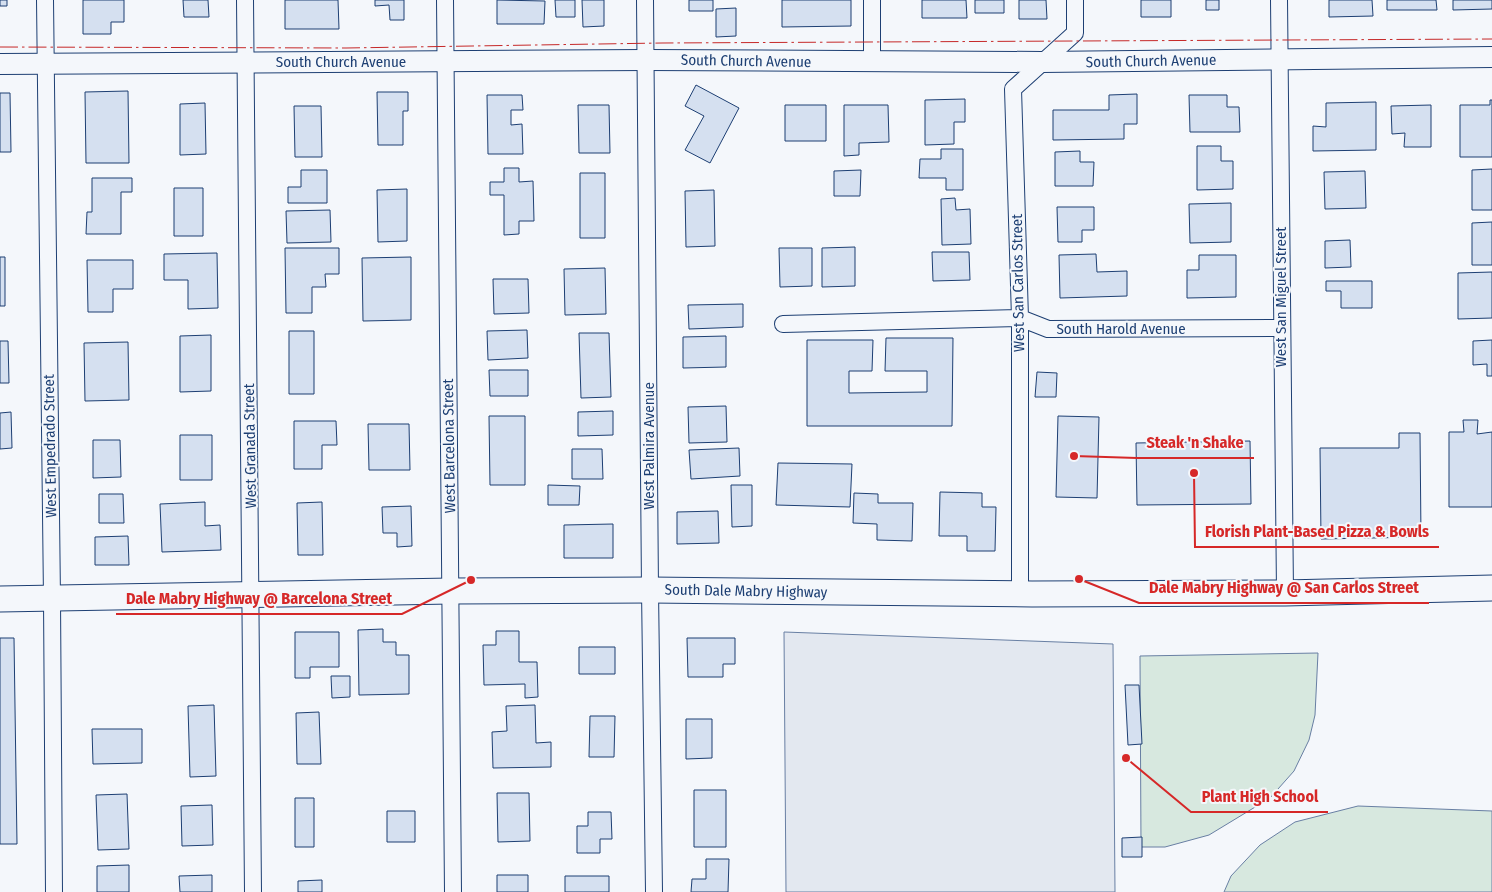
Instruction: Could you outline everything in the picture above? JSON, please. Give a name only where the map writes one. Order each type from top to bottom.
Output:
[{"type":"main road","name":"South Dale Mabry Highway","points":[[0,599],[252,594],[650,590],[1020,594],[1285,593],[1492,588]]},
{"type":"street","name":"West Empedrado Street","points":[[45,0],[54,892]]},
{"type":"street","name":"West Granada Street","points":[[245,0],[252,594],[253,892]]},
{"type":"street","name":"West Barcelona Street","points":[[445,0],[453,892]]},
{"type":"street","name":"West Palmira Avenue","points":[[645,0],[654,892]]},
{"type":"street","points":[[872,0],[872,62]]},
{"type":"street","name":"West San Carlos Street","points":[[1020,594],[1020,318],[1013,89],[1075,33],[1075,0]]},
{"type":"street","name":"West San Miguel Street","points":[[1279,0],[1285,593]]},
{"type":"street","name":"South Church Avenue","points":[[0,64],[646,60],[1042,62],[1492,58]]},
{"type":"street","name":"South Harold Avenue","points":[[783,324],[1020,318],[1048,329],[1281,328]]},
{"type":"shaded area","points":[[784,632],[1113,644],[1115,892],[786,892]]},
{"type":"shaded area","points":[[1318,653],[1315,715],[1309,740],[1294,771],[1270,798],[1209,835],[1165,847],[1141,847],[1140,656]]},
{"type":"shaded area","points":[[1358,806],[1492,811],[1492,892],[1224,892],[1231,876],[1260,845],[1295,822]]},
{"type":"building","points":[[0,0],[7,0],[7,6],[0,6]]},
{"type":"building","points":[[83,0],[124,0],[124,22],[111,22],[111,34],[83,34]]},
{"type":"building","points":[[183,0],[208,0],[209,17],[184,17]]},
{"type":"building","points":[[285,0],[338,0],[339,29],[285,29]]},
{"type":"building","points":[[375,0],[404,0],[404,20],[390,20],[389,5],[375,6]]},
{"type":"building","points":[[497,0],[545,1],[544,24],[497,24]]},
{"type":"building","points":[[555,0],[575,0],[575,17],[556,17]]},
{"type":"building","points":[[582,0],[604,0],[604,26],[583,27]]},
{"type":"building","points":[[689,0],[713,0],[713,11],[689,11]]},
{"type":"building","points":[[782,0],[851,0],[851,26],[782,27]]},
{"type":"building","points":[[922,0],[966,0],[967,18],[922,18]]},
{"type":"building","points":[[975,0],[1004,0],[1004,13],[975,13]]},
{"type":"building","points":[[1019,0],[1046,0],[1047,19],[1019,19]]},
{"type":"building","points":[[1141,0],[1171,0],[1171,17],[1141,17]]},
{"type":"building","points":[[1206,0],[1219,0],[1219,10],[1206,10]]},
{"type":"building","points":[[1329,0],[1372,0],[1373,16],[1329,17]]},
{"type":"building","points":[[1387,0],[1436,0],[1437,10],[1387,10]]},
{"type":"building","points":[[1453,0],[1492,0],[1492,9],[1453,10]]},
{"type":"building","points":[[736,8],[736,36],[716,37],[716,9]]},
{"type":"building","points":[[696,85],[739,108],[710,163],[685,150],[704,116],[685,106]]},
{"type":"building","points":[[128,91],[129,163],[86,163],[85,92]]},
{"type":"building","points":[[377,92],[408,92],[408,111],[403,111],[403,145],[378,145]]},
{"type":"building","points":[[0,93],[10,93],[11,152],[0,152]]},
{"type":"building","points":[[1137,94],[1137,124],[1124,124],[1124,139],[1053,140],[1053,110],[1109,110],[1109,95]]},
{"type":"building","points":[[487,95],[522,95],[523,110],[511,110],[511,125],[522,124],[523,154],[488,154]]},
{"type":"building","points":[[1189,95],[1227,95],[1227,107],[1239,107],[1240,132],[1190,132]]},
{"type":"building","points":[[965,99],[965,122],[954,122],[954,144],[925,145],[925,100]]},
{"type":"building","points":[[1490,100],[1492,100],[1492,157],[1460,157],[1460,105],[1490,105]]},
{"type":"building","points":[[1376,102],[1376,150],[1313,151],[1313,126],[1326,127],[1326,103]]},
{"type":"building","points":[[205,103],[206,154],[180,155],[180,104]]},
{"type":"building","points":[[578,105],[609,105],[610,153],[579,153]]},
{"type":"building","points":[[785,105],[826,105],[826,141],[785,141]]},
{"type":"building","points":[[844,105],[888,105],[889,142],[859,143],[859,155],[844,156]]},
{"type":"building","points":[[1431,105],[1431,147],[1404,147],[1405,133],[1392,134],[1391,106]]},
{"type":"building","points":[[294,106],[321,106],[322,157],[295,157]]},
{"type":"building","points":[[1197,146],[1221,146],[1221,161],[1233,161],[1233,189],[1197,190]]},
{"type":"building","points":[[941,149],[963,149],[963,190],[946,190],[946,178],[919,178],[920,159],[941,159]]},
{"type":"building","points":[[1080,151],[1080,162],[1094,162],[1093,186],[1055,186],[1055,152]]},
{"type":"building","points":[[504,168],[519,168],[519,182],[533,181],[534,221],[519,221],[519,234],[504,235],[504,195],[490,195],[490,182],[504,182]]},
{"type":"building","points":[[1492,169],[1492,210],[1472,210],[1472,170]]},
{"type":"building","points":[[301,170],[327,170],[327,203],[288,203],[288,187],[301,187]]},
{"type":"building","points":[[861,170],[860,196],[834,196],[834,171]]},
{"type":"building","points":[[1365,171],[1366,208],[1325,209],[1324,172]]},
{"type":"building","points":[[580,173],[605,173],[605,238],[580,238]]},
{"type":"building","points":[[92,178],[132,178],[132,192],[121,192],[121,234],[86,234],[87,212],[92,212]]},
{"type":"building","points":[[174,188],[203,188],[203,236],[174,236]]},
{"type":"building","points":[[407,189],[407,241],[378,242],[377,190]]},
{"type":"building","points":[[714,190],[715,246],[686,247],[685,191]]},
{"type":"building","points":[[955,198],[956,210],[970,209],[971,244],[942,245],[941,199]]},
{"type":"building","points":[[1231,203],[1231,242],[1190,243],[1189,204]]},
{"type":"building","points":[[1057,207],[1094,207],[1094,230],[1082,230],[1082,242],[1058,242]]},
{"type":"building","points":[[330,210],[331,242],[287,243],[286,211]]},
{"type":"building","points":[[1492,222],[1492,265],[1472,265],[1472,223]]},
{"type":"building","points":[[1350,240],[1351,267],[1325,268],[1325,241]]},
{"type":"building","points":[[855,247],[855,286],[822,287],[822,248]]},
{"type":"building","points":[[285,248],[339,248],[339,274],[325,274],[326,287],[312,287],[312,313],[286,313]]},
{"type":"building","points":[[779,248],[812,248],[812,286],[780,287]]},
{"type":"building","points":[[932,252],[969,252],[970,280],[933,281]]},
{"type":"building","points":[[217,253],[218,308],[188,309],[188,280],[164,280],[164,254]]},
{"type":"building","points":[[1096,254],[1097,272],[1127,271],[1127,296],[1060,298],[1059,255]]},
{"type":"building","points":[[1199,255],[1236,255],[1236,297],[1187,298],[1187,270],[1199,270]]},
{"type":"building","points":[[0,257],[5,257],[5,306],[0,306]]},
{"type":"building","points":[[411,257],[411,320],[363,321],[362,258]]},
{"type":"building","points":[[87,260],[133,260],[133,289],[113,289],[113,312],[88,312]]},
{"type":"building","points":[[605,268],[606,314],[565,315],[564,269]]},
{"type":"building","points":[[1492,272],[1492,318],[1458,319],[1458,273]]},
{"type":"building","points":[[493,279],[528,279],[529,313],[494,314]]},
{"type":"building","points":[[1326,281],[1372,281],[1372,308],[1341,308],[1341,291],[1326,291]]},
{"type":"building","points":[[743,304],[743,327],[689,329],[688,305]]},
{"type":"building","points":[[527,330],[528,358],[488,360],[487,331]]},
{"type":"building","points":[[289,331],[314,331],[314,394],[289,394]]},
{"type":"building","points":[[579,333],[609,333],[611,397],[581,398]]},
{"type":"building","points":[[211,335],[211,391],[180,392],[180,336]]},
{"type":"building","points":[[726,336],[726,367],[683,368],[683,337]]},
{"type":"building","points":[[886,338],[953,338],[952,426],[807,426],[807,340],[873,340],[872,371],[849,371],[849,393],[927,392],[927,371],[885,371]]},
{"type":"building","points":[[1492,340],[1492,376],[1487,376],[1487,364],[1473,365],[1473,341]]},
{"type":"building","points":[[0,341],[8,341],[9,383],[0,383]]},
{"type":"building","points":[[128,342],[129,400],[85,401],[84,343]]},
{"type":"building","points":[[489,370],[528,370],[528,396],[490,396]]},
{"type":"building","points":[[1037,372],[1057,373],[1056,397],[1035,397]]},
{"type":"building","points":[[726,406],[727,442],[689,443],[688,407]]},
{"type":"building","points":[[613,411],[613,435],[578,436],[578,412]]},
{"type":"building","points":[[11,412],[12,448],[0,449],[0,413]]},
{"type":"building","points":[[489,416],[525,416],[525,485],[490,485]]},
{"type":"building","points":[[1058,416],[1099,417],[1097,498],[1056,497]]},
{"type":"building","points":[[1463,420],[1478,420],[1477,434],[1492,432],[1492,507],[1449,507],[1449,432],[1464,432]]},
{"type":"building","points":[[294,421],[336,421],[337,445],[322,445],[322,469],[294,469]]},
{"type":"building","points":[[368,424],[409,424],[410,470],[369,470]]},
{"type":"building","points":[[1399,433],[1420,433],[1421,537],[1321,539],[1320,448],[1399,448]]},
{"type":"building","points":[[180,435],[212,435],[212,480],[180,480]]},
{"type":"building","points":[[93,440],[120,440],[121,477],[93,478]]},
{"type":"building","points":[[1250,441],[1251,504],[1137,505],[1136,443]]},
{"type":"building","points":[[739,448],[740,476],[691,479],[689,450]]},
{"type":"building","points":[[572,449],[602,449],[603,479],[572,479]]},
{"type":"building","points":[[778,463],[852,464],[850,507],[776,505]]},
{"type":"building","points":[[548,485],[580,486],[579,505],[548,505]]},
{"type":"building","points":[[731,485],[752,485],[752,526],[732,527]]},
{"type":"building","points":[[940,492],[982,493],[982,507],[996,507],[995,551],[967,551],[967,536],[939,536]]},
{"type":"building","points":[[854,493],[878,494],[878,503],[913,503],[912,541],[877,540],[877,524],[853,523]]},
{"type":"building","points":[[99,494],[123,494],[124,523],[99,523]]},
{"type":"building","points":[[205,502],[205,526],[220,525],[221,550],[162,552],[160,504]]},
{"type":"building","points":[[322,502],[323,555],[298,555],[297,503]]},
{"type":"building","points":[[411,506],[412,546],[397,547],[397,533],[383,533],[382,507]]},
{"type":"building","points":[[718,511],[719,543],[677,544],[677,512]]},
{"type":"building","points":[[613,524],[613,558],[564,558],[564,525]]},
{"type":"building","points":[[128,536],[129,565],[95,565],[95,537]]},
{"type":"building","points":[[383,629],[383,642],[396,642],[396,655],[409,655],[409,694],[359,695],[358,630]]},
{"type":"building","points":[[496,631],[519,631],[519,662],[537,662],[538,697],[525,698],[525,684],[484,685],[483,645],[496,645]]},
{"type":"building","points":[[295,632],[339,632],[339,667],[310,667],[310,678],[295,678]]},
{"type":"building","points":[[0,638],[14,638],[17,844],[0,844]]},
{"type":"building","points":[[687,638],[735,638],[735,664],[723,664],[723,677],[688,677]]},
{"type":"building","points":[[579,647],[615,647],[615,674],[579,674]]},
{"type":"building","points":[[331,676],[350,676],[350,697],[332,698]]},
{"type":"building","points":[[1125,685],[1139,685],[1142,744],[1128,745]]},
{"type":"building","points":[[214,705],[216,776],[190,777],[188,706]]},
{"type":"building","points":[[535,705],[536,743],[551,742],[551,767],[493,768],[492,732],[507,731],[506,706]]},
{"type":"building","points":[[319,712],[321,764],[297,764],[296,713]]},
{"type":"building","points":[[590,716],[615,716],[614,757],[589,757]]},
{"type":"building","points":[[686,719],[712,719],[712,758],[686,759]]},
{"type":"building","points":[[92,729],[142,729],[142,763],[93,764]]},
{"type":"building","points":[[694,790],[726,790],[726,847],[694,847]]},
{"type":"building","points":[[497,793],[529,793],[530,841],[498,842]]},
{"type":"building","points":[[127,794],[129,849],[98,850],[96,795]]},
{"type":"building","points":[[295,798],[314,798],[314,847],[295,847]]},
{"type":"building","points":[[212,805],[213,845],[182,846],[181,806]]},
{"type":"building","points":[[387,811],[415,811],[415,842],[387,842]]},
{"type":"building","points":[[588,812],[611,812],[612,839],[600,839],[600,853],[577,853],[577,826],[588,826]]},
{"type":"building","points":[[1142,837],[1142,857],[1122,857],[1122,838]]},
{"type":"building","points":[[706,859],[729,859],[728,892],[691,892],[692,879],[706,879]]},
{"type":"building","points":[[129,865],[129,892],[97,892],[97,866]]},
{"type":"building","points":[[212,875],[212,892],[180,892],[179,876]]},
{"type":"building","points":[[497,875],[528,875],[528,892],[497,892]]},
{"type":"building","points":[[565,876],[609,876],[609,892],[565,892]]},
{"type":"building","points":[[322,880],[322,892],[298,892],[298,881]]},
{"type":"power","points":[[0,47],[346,48],[662,43],[1492,39]]},
{"type":"place","name":"Steak 'n Shake","points":[[1074,456]]},
{"type":"place","name":"Florish Plant-Based Pizza & Bowls","points":[[1194,473]]},
{"type":"place","name":"Dale Mabry Highway @ San Carlos Street","points":[[1079,579]]},
{"type":"place","name":"Dale Mabry Highway @ Barcelona Street","points":[[471,580]]},
{"type":"place","name":"Plant High School","points":[[1126,758]]}]
